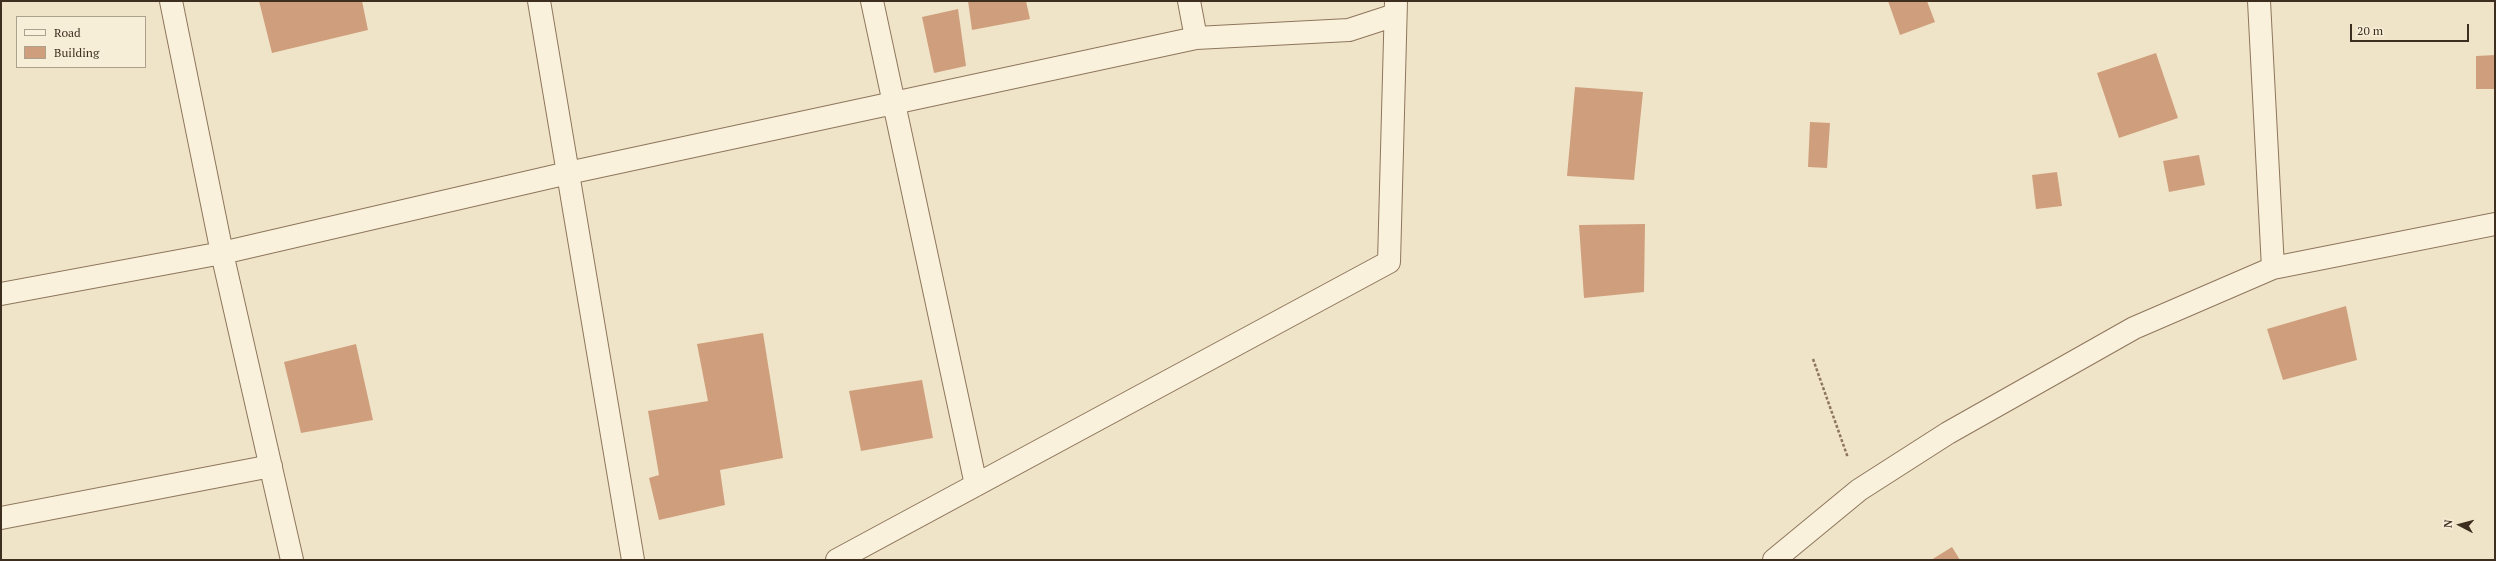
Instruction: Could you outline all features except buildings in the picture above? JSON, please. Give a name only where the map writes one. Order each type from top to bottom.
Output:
[{"type":"street","points":[[171,1],[222,253],[272,466],[292,560]]},
{"type":"street","points":[[539,1],[634,560]]},
{"type":"street","points":[[872,1],[976,485]]},
{"type":"street","points":[[1189,1],[1196,38]]},
{"type":"street","points":[[2259,1],[2273,268]]},
{"type":"street","points":[[1,294],[222,253],[568,173],[1196,38],[1349,30],[1396,8],[1389,262],[837,560]]},
{"type":"street","points":[[1774,560],[1860,490],[1948,433],[2134,328],[2273,268],[2495,224]]},
{"type":"street","points":[[1,518],[272,466]]},
{"type":"path","points":[[1813,359],[1860,490]]}]
